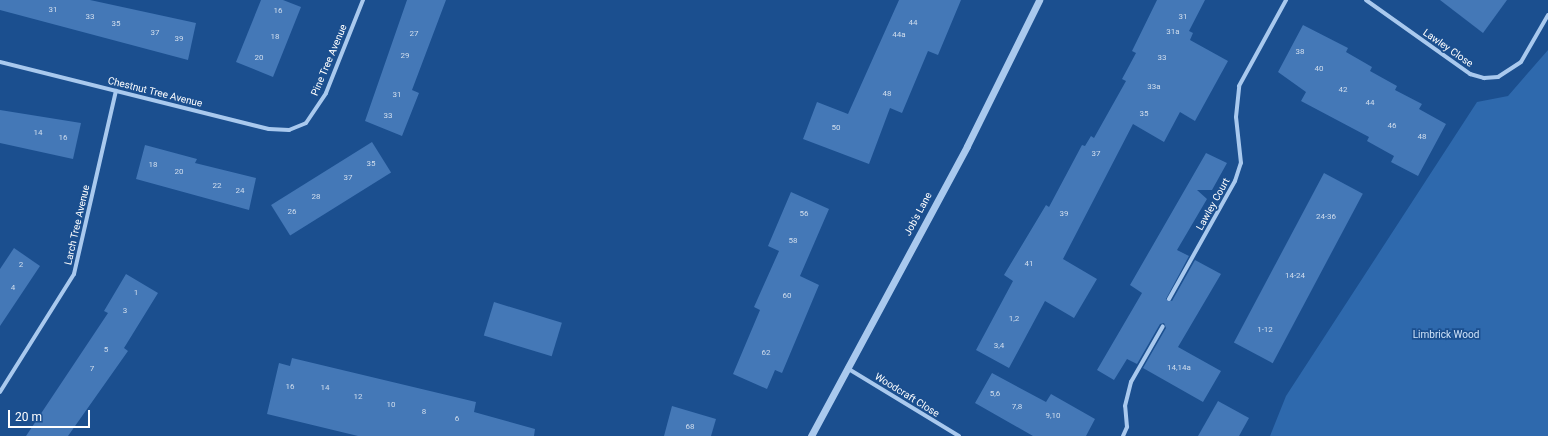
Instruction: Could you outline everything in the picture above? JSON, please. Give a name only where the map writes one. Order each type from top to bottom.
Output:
[{"type":"street","name":"Pine Tree Avenue","points":[[306,123],[326,93],[363,0]]},
{"type":"street","name":"Job's Lane","points":[[811,436],[967,146],[1039,0]]},
{"type":"street","name":"Lawley Court","points":[[1169,299],[1236,181],[1241,163],[1236,112],[1239,86],[1286,0]]},
{"type":"street","name":"Lawley Close","points":[[1366,0],[1470,74],[1484,78],[1498,78],[1521,62],[1548,15]]},
{"type":"street","name":"Chestnut Tree Avenue","points":[[0,62],[269,129],[289,130],[306,123]]},
{"type":"street","name":"Larch Tree Avenue","points":[[0,392],[74,274],[116,91]]},
{"type":"street","points":[[1122,436],[1127,427],[1125,406],[1131,382],[1163,326]]},
{"type":"street","name":"Woodcraft Close","points":[[847,368],[959,436]]},
{"type":"green space","name":"Limbrick Wood","points":[[1548,50],[1548,436],[1270,436],[1286,396],[1477,102],[1508,96]]},
{"type":"building","points":[[0,0],[90,0],[196,23],[188,60],[0,10]]},
{"type":"building","points":[[261,0],[283,0],[301,7],[273,77],[236,62]]},
{"type":"building","points":[[407,0],[446,0],[412,90],[419,93],[402,136],[365,121]]},
{"type":"building","points":[[899,0],[961,0],[938,55],[928,51],[902,113],[890,108],[869,164],[803,139],[817,102],[848,114]]},
{"type":"building","points":[[1157,0],[1205,0],[1189,31],[1193,33],[1190,40],[1228,61],[1195,121],[1180,112],[1164,142],[1133,124],[1063,259],[1097,279],[1074,318],[1045,301],[1009,368],[976,350],[1013,281],[1004,275],[1046,205],[1049,207],[1082,145],[1085,146],[1091,136],[1094,138],[1126,81],[1122,79],[1136,53],[1132,51]]},
{"type":"building","points":[[1440,0],[1507,0],[1483,33]]},
{"type":"building","points":[[1303,25],[1348,48],[1346,52],[1372,67],[1370,71],[1397,86],[1395,90],[1422,104],[1419,109],[1446,124],[1418,176],[1391,162],[1394,156],[1367,141],[1369,137],[1301,101],[1306,92],[1278,72]]},
{"type":"building","points":[[0,110],[81,123],[73,159],[0,143]]},
{"type":"building","points":[[372,142],[391,173],[290,236],[271,205]]},
{"type":"building","points":[[145,145],[197,159],[195,163],[256,178],[249,210],[136,179]]},
{"type":"building","points":[[1206,153],[1227,163],[1212,190],[1197,190],[1207,199],[1177,250],[1189,256],[1166,299],[1172,301],[1195,260],[1221,274],[1178,347],[1221,371],[1203,402],[1143,368],[1166,328],[1164,323],[1160,324],[1137,364],[1127,359],[1114,380],[1097,370],[1142,293],[1130,285]]},
{"type":"building","points":[[1324,173],[1363,194],[1273,363],[1234,343]]},
{"type":"building","points":[[791,192],[829,209],[800,276],[819,285],[782,373],[775,370],[767,389],[733,374],[760,310],[754,307],[779,251],[768,246]]},
{"type":"building","points":[[14,248],[40,266],[0,326],[0,269]]},
{"type":"building","points":[[126,274],[158,293],[124,348],[128,351],[68,436],[26,436],[108,313],[104,311]]},
{"type":"building","points":[[494,302],[562,323],[552,356],[484,335]]},
{"type":"building","points":[[292,358],[476,402],[474,412],[535,429],[534,436],[358,436],[267,414],[279,363],[290,366]]},
{"type":"building","points":[[992,373],[1046,402],[1051,394],[1095,419],[1086,436],[1033,436],[975,403]]},
{"type":"building","points":[[1218,401],[1249,418],[1239,436],[1198,436]]},
{"type":"building","points":[[672,406],[716,419],[711,436],[664,436]]}]
